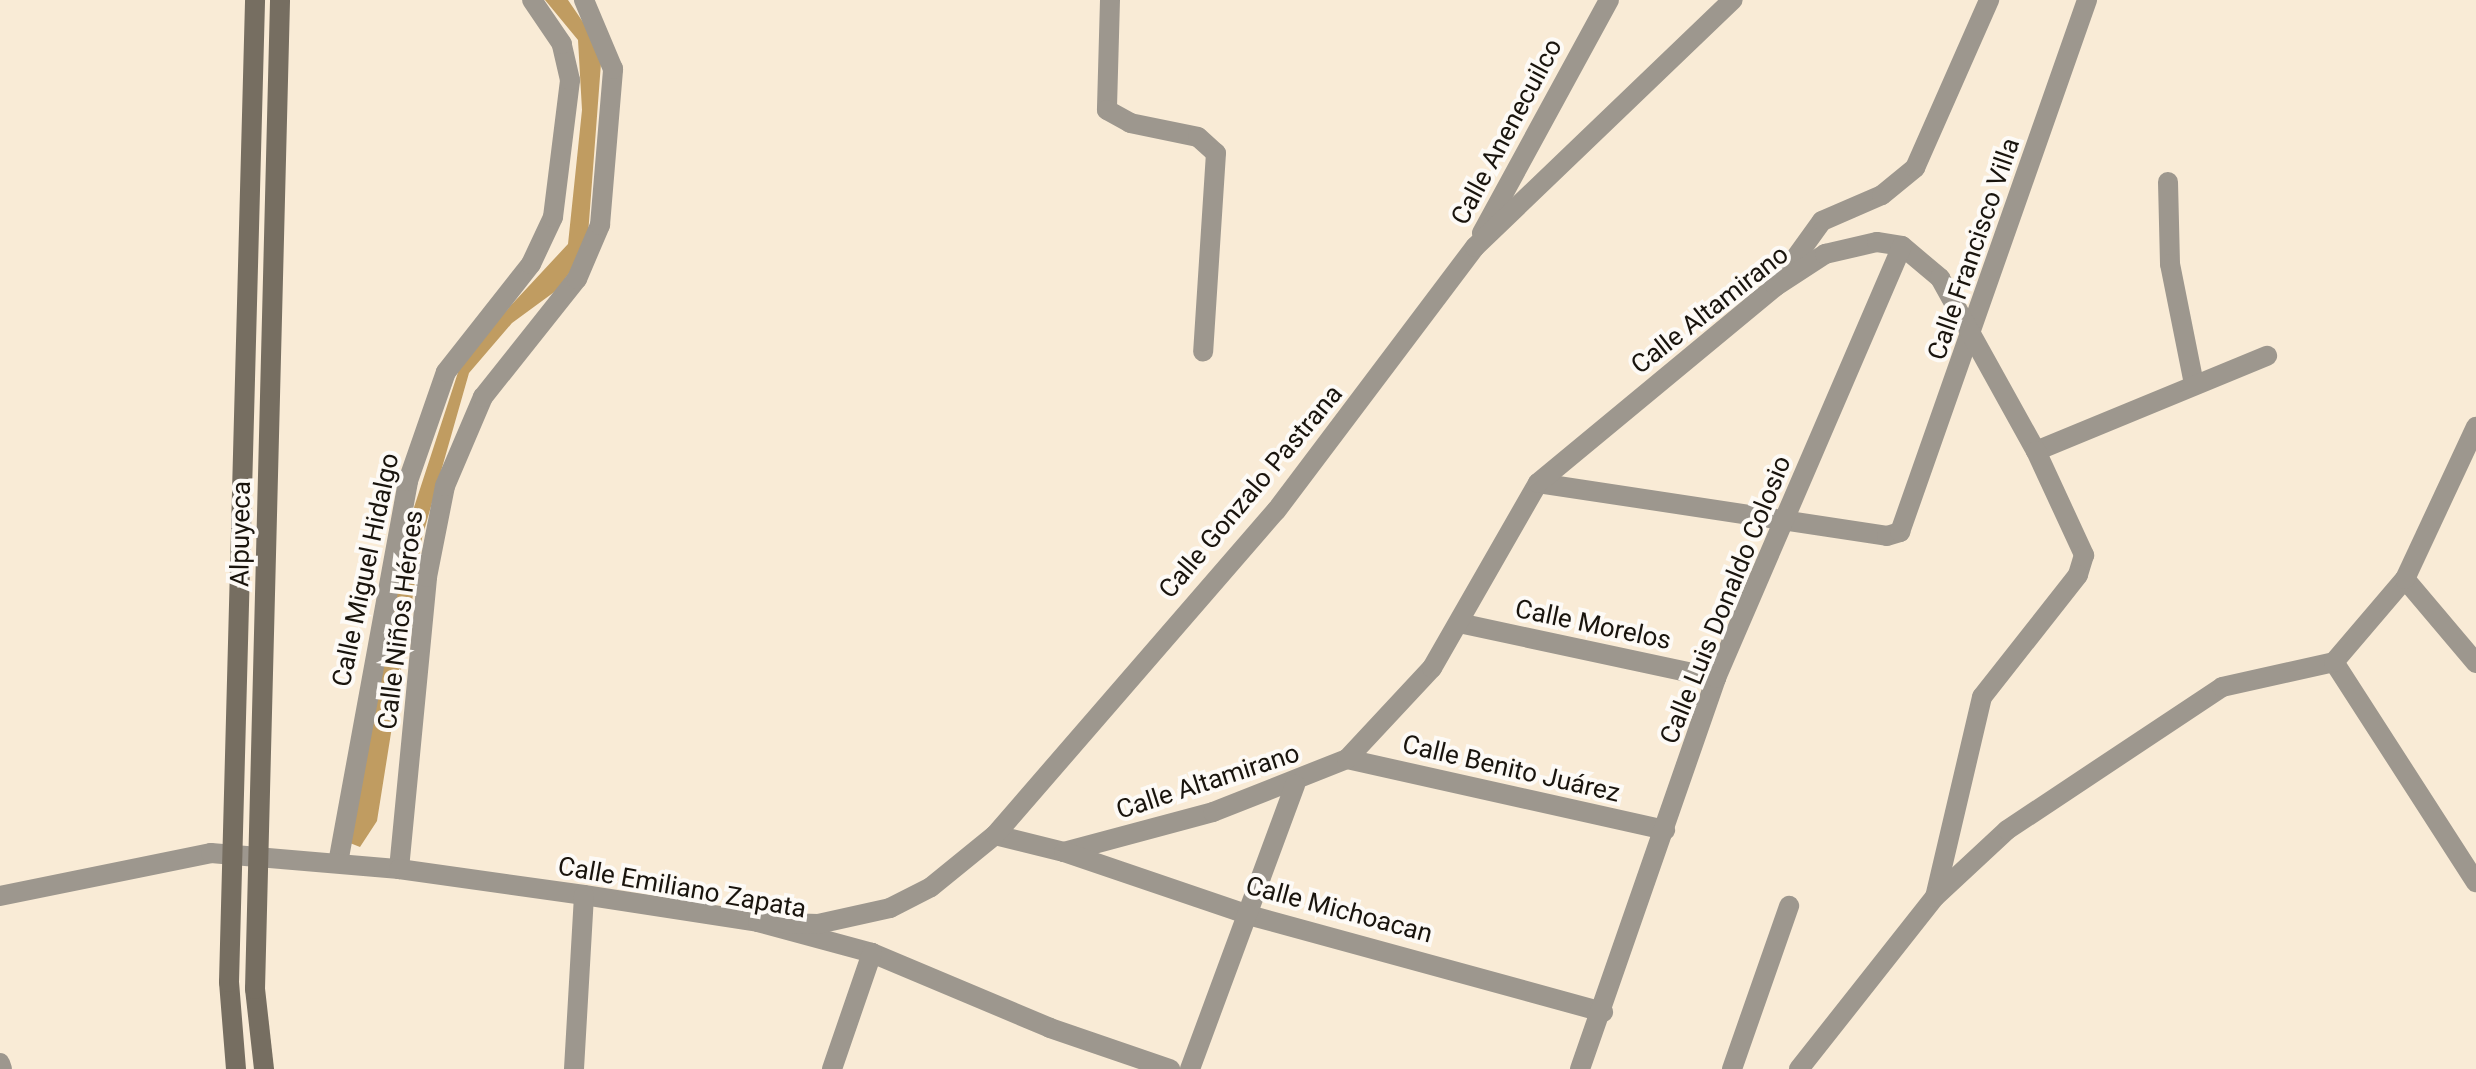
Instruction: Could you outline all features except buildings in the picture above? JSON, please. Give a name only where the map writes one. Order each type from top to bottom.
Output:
[{"type":"main road","name":"Alpuyeca","points":[[236,1069],[229,982],[255,0]]},
{"type":"main road","name":"Alpuyeca","points":[[264,1069],[255,989],[280,0]]},
{"type":"street","name":"Calle Miguel Hidalgo","points":[[338,863],[413,467],[446,372],[531,264],[553,217],[570,80],[562,44],[532,0]]},
{"type":"street","name":"Calle Niños Héroes","points":[[399,869],[427,577],[445,486],[483,397],[577,279],[600,225],[613,69],[584,0]]},
{"type":"street","points":[[1110,0],[1107,110],[1130,123],[1198,137],[1216,153],[1203,352]]},
{"type":"street","name":"Calle Anenecuilco","points":[[1475,247],[1609,0]]},
{"type":"street","name":"Calle Gonzalo Pastrana","points":[[758,922],[818,924],[890,908],[931,887],[995,835],[1276,511],[1475,247],[1733,0]]},
{"type":"street","points":[[1776,286],[1822,221],[1882,195],[1915,168],[1989,0]]},
{"type":"street","name":"Calle Francisco Villa","points":[[1784,521],[1887,536],[1900,532],[1973,335],[2087,0]]},
{"type":"street","points":[[2168,182],[2170,264],[2194,384]]},
{"type":"street","name":"Calle Altamirano","points":[[1064,852],[1295,785],[1347,759],[1416,688],[1459,623],[1538,483],[1776,286],[1853,242],[1902,246]]},
{"type":"street","points":[[1902,246],[1940,278],[2036,451],[2084,555],[2078,575],[1982,697],[1935,897]]},
{"type":"street","name":"Calle Luis Donaldo Colosio","points":[[1580,1069],[1603,1012],[1716,678],[1902,246]]},
{"type":"street","points":[[2036,451],[2267,356]]},
{"type":"street","points":[[1799,1069],[1935,897],[2007,830],[2222,687],[2334,662],[2405,579],[2476,427]]},
{"type":"street","points":[[1538,483],[1784,521]]},
{"type":"street","points":[[2405,579],[2476,663]]},
{"type":"street","name":"Calle Morelos","points":[[1459,623],[1716,678]]},
{"type":"street","points":[[2334,662],[2476,882]]},
{"type":"street","name":"Calle Benito Juárez","points":[[1347,759],[1665,830]]},
{"type":"street","points":[[1190,1069],[1252,916],[1295,785]]},
{"type":"street","points":[[995,835],[1064,852]]},
{"type":"street","name":"Calle Michoacan","points":[[1064,852],[1252,916],[1603,1012]]},
{"type":"street","name":"Calle Emiliano Zapata","points":[[0,896],[177,857],[234,855],[399,869],[584,895],[758,922],[872,953],[1050,1028],[1170,1069]]},
{"type":"street","points":[[574,1069],[584,895]]},
{"type":"street","points":[[1732,1069],[1789,906]]},
{"type":"street","points":[[832,1069],[872,953]]},
{"type":"street","points":[[0,1063],[2,1069]]},
{"type":"shaded area","points":[[545,0],[568,0],[602,50],[587,248],[557,290],[512,323],[469,373],[422,538],[377,821],[360,847],[345,841],[404,538],[463,357],[568,244],[582,110],[578,40]]}]
